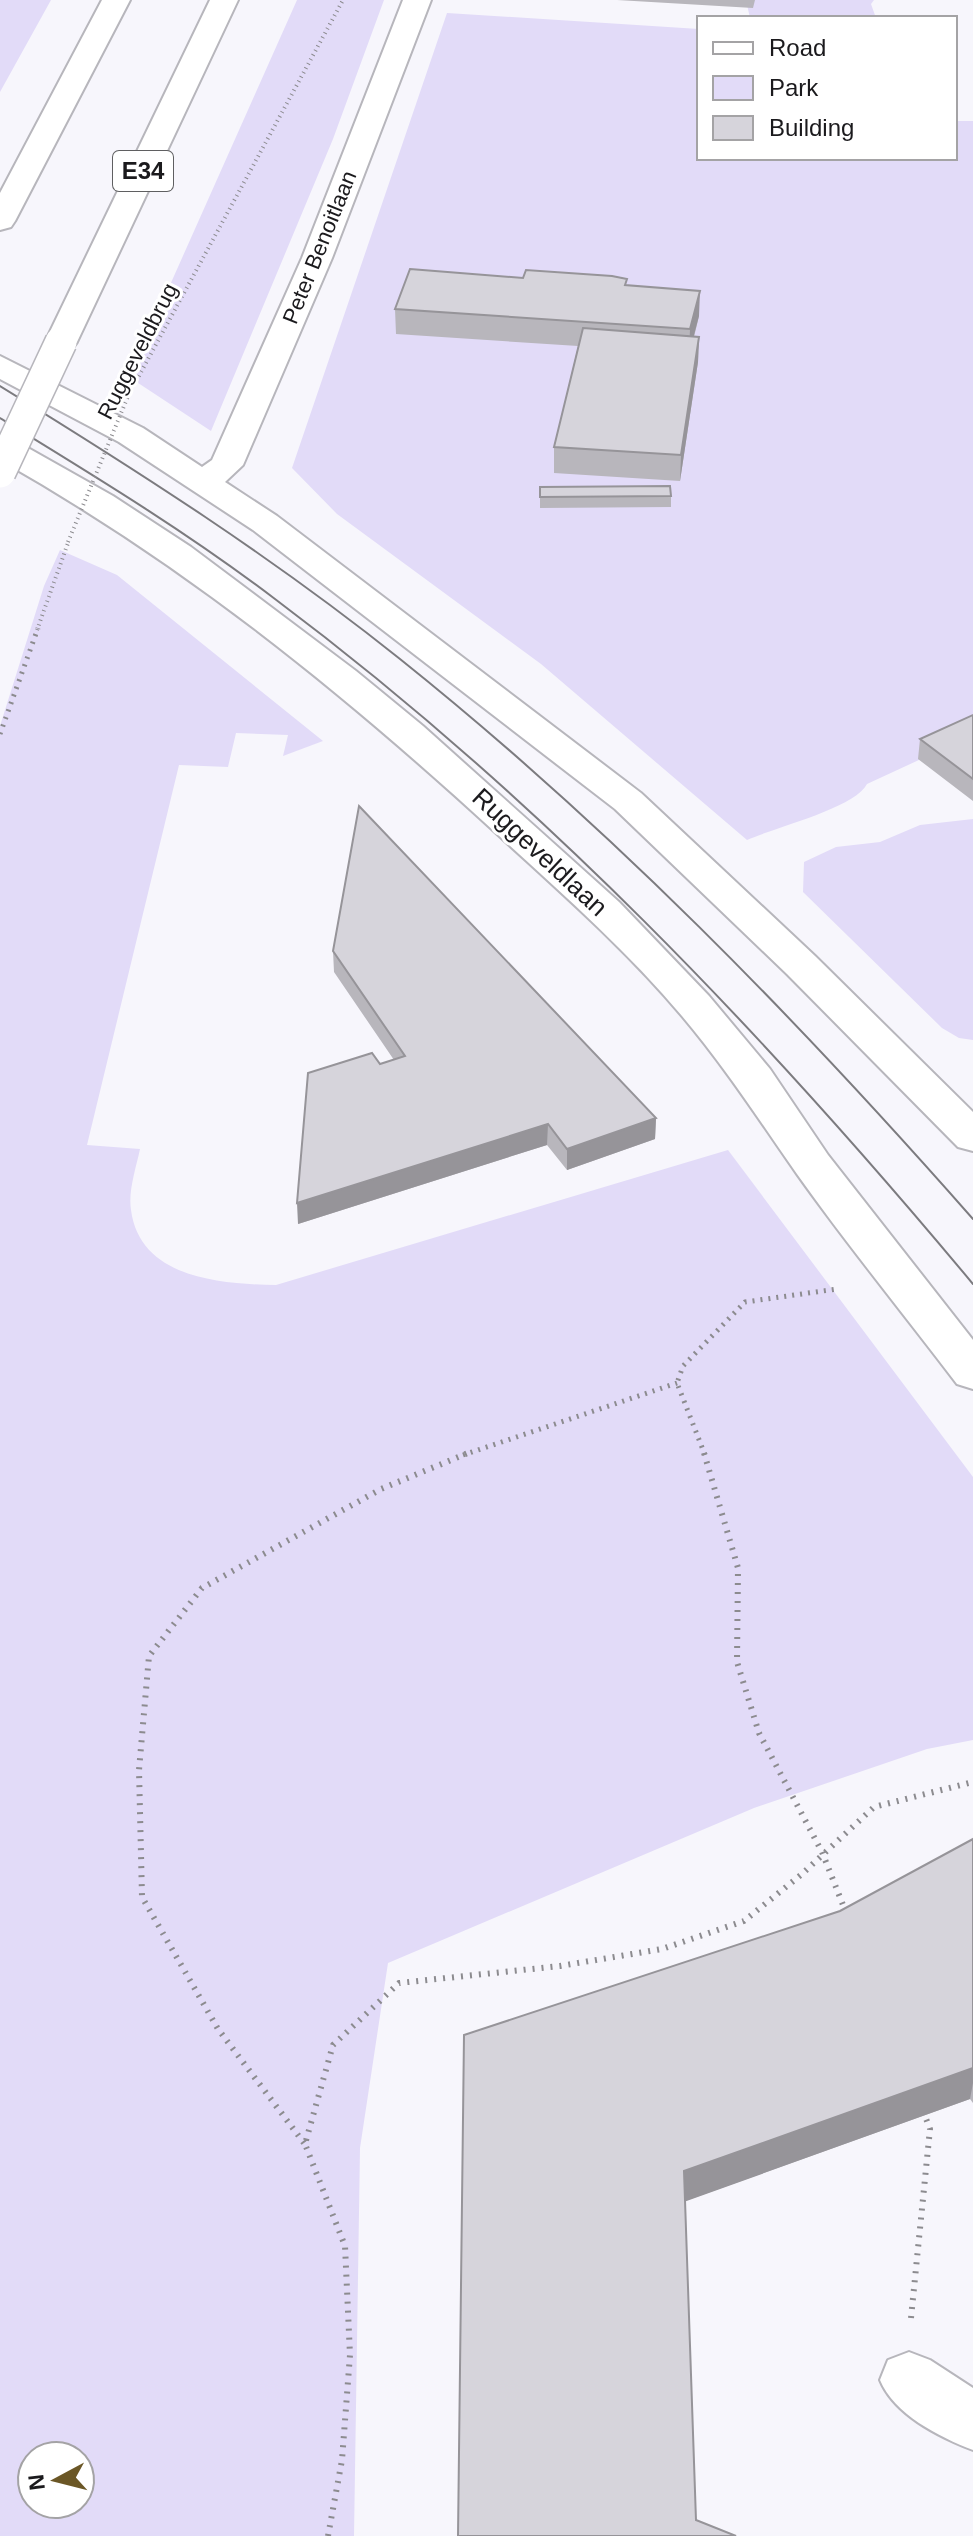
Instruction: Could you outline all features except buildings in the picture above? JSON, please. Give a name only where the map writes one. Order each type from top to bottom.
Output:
[{"type":"main road","points":[[0,221],[116,0]]},
{"type":"main road","name":"E34","points":[[0,472],[224,0]]},
{"type":"main road","name":"Peter Benoitlaan","points":[[204,481],[226,465],[317,258],[417,0]]},
{"type":"main road","points":[[0,366],[131,435],[204,481],[338,577],[628,801],[966,1119]]},
{"type":"main road","name":"Ruggeveldlaan","points":[[0,446],[101,503],[179,554],[331,670],[410,734],[605,911],[695,1005],[755,1079],[813,1165],[973,1372]]},
{"type":"main road","points":[[909,2380],[973,2422]]},
{"type":"path","name":"Ruggeveldbrug","points":[[0,734],[68,542],[131,389],[343,0]]},
{"type":"path","points":[[851,1925],[822,1852],[759,1733],[737,1662],[738,1568],[696,1425],[677,1383],[683,1366],[745,1302],[852,1287]]},
{"type":"path","points":[[328,2536],[342,2460],[350,2355],[345,2246],[305,2144],[218,2029],[142,1897],[139,1770],[149,1656],[202,1588],[381,1489],[469,1453],[677,1383]]},
{"type":"path","points":[[305,2144],[333,2045],[399,1983],[560,1966],[662,1949],[744,1921],[802,1874],[822,1852],[874,1807],[973,1782]]},
{"type":"path","points":[[909,2380],[911,2295],[930,2129],[919,2100]]},
{"type":"green space","points":[[0,0],[51,0],[0,92]]},
{"type":"green space","points":[[297,0],[384,0],[333,139],[211,431],[129,377]]},
{"type":"green space","points":[[746,0],[874,0],[871,4],[875,16],[750,16]]},
{"type":"green space","points":[[447,13],[697,29],[697,160],[957,160],[957,121],[973,121],[973,735],[867,784],[847,801],[747,840],[541,664],[337,514],[292,468]]},
{"type":"green space","points":[[60,550],[117,575],[323,741],[283,756],[288,735],[236,733],[228,767],[179,765],[87,1145],[140,1149],[130,1203],[138,1233],[150,1251],[167,1264],[209,1279],[276,1285],[728,1150],[973,1477],[973,1740],[927,1749],[754,1808],[388,1963],[360,2148],[354,2536],[0,2536],[0,726],[44,586]]},
{"type":"green space","points":[[973,819],[973,1040],[959,1038],[942,1028],[803,892],[804,862],[836,847],[880,842],[920,825]]},
{"type":"tram line","points":[[0,386],[154,483],[304,586],[478,723],[627,857],[699,927],[838,1070],[973,1219]]},
{"type":"tram line","points":[[0,418],[242,574],[372,675],[465,754],[556,836],[729,1008],[894,1190],[973,1284]]}]
